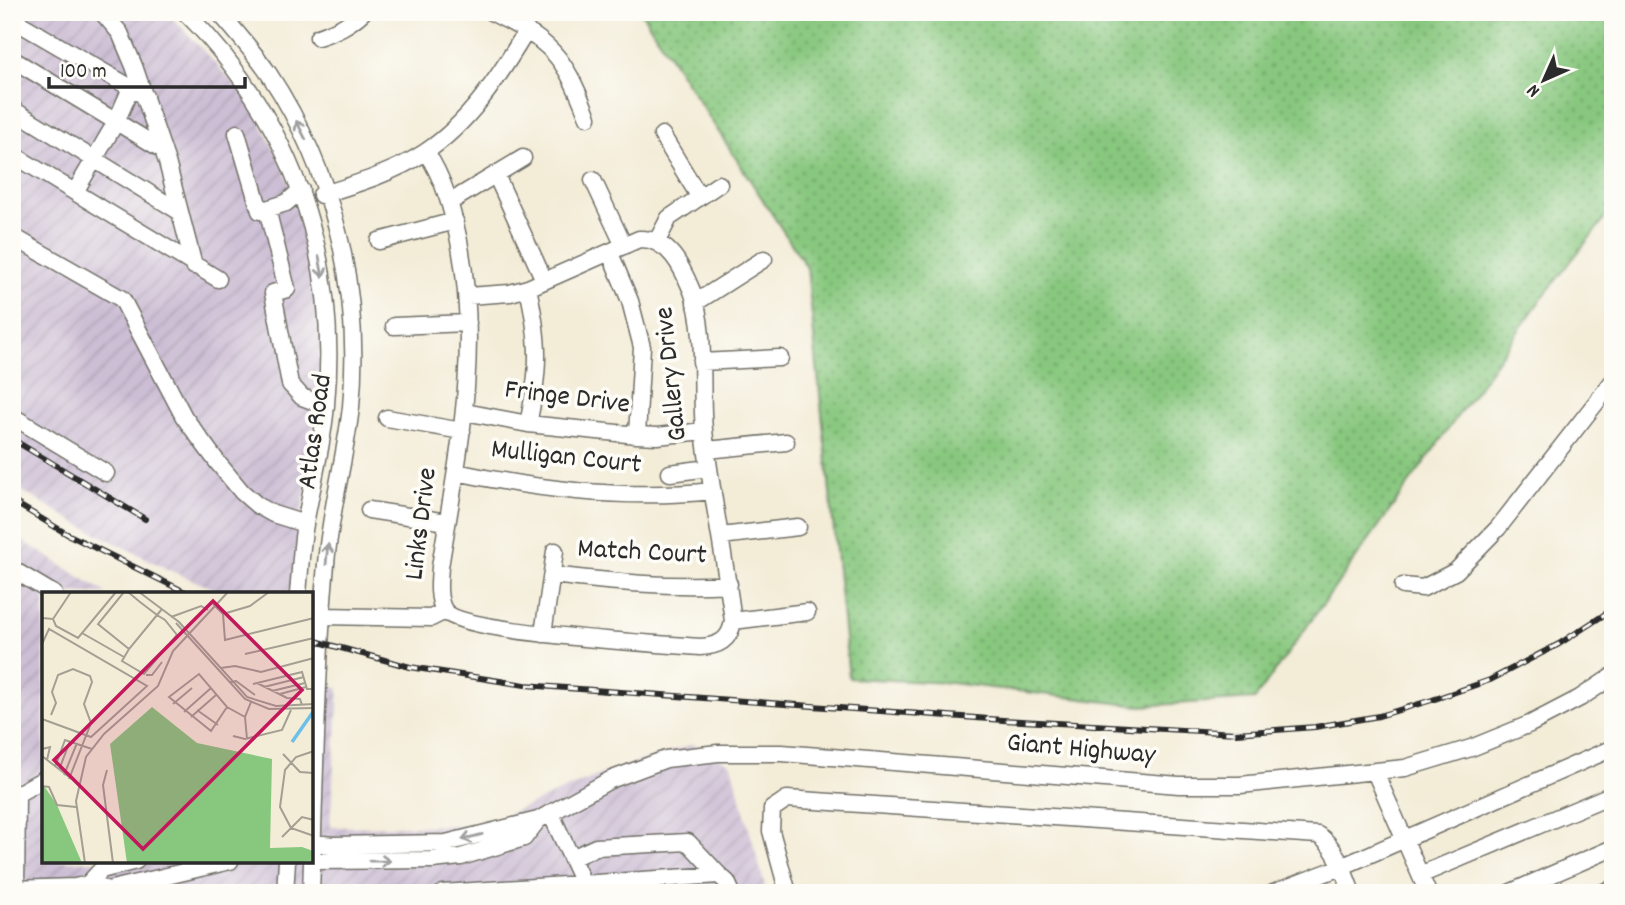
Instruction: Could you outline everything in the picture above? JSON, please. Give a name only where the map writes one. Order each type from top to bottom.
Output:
[{"type":"street","points":[[102,12],[120,33],[138,92],[163,150],[194,266]]},
{"type":"street","name":"Atlas Road","points":[[185,12],[213,42],[247,86],[283,148],[303,195],[326,296],[326,406],[305,524],[298,592]]},
{"type":"street","name":"Atlas Road","points":[[219,12],[267,72],[305,137],[328,193],[350,294],[353,355],[351,408],[328,534],[313,820]]},
{"type":"street","points":[[318,37],[352,23],[363,12]]},
{"type":"street","points":[[491,12],[527,30],[559,58],[575,85],[588,117]]},
{"type":"street","points":[[12,19],[138,92]]},
{"type":"street","points":[[237,133],[260,211],[303,195],[328,193],[373,178],[426,152],[485,95],[527,30]]},
{"type":"street","points":[[12,60],[163,150]]},
{"type":"street","points":[[75,192],[116,122],[138,92]]},
{"type":"street","points":[[12,109],[180,212]]},
{"type":"street","points":[[662,135],[699,196]]},
{"type":"street","name":"Links Drive","points":[[426,152],[450,202],[468,296],[466,412],[440,567],[439,591],[445,611],[454,618],[543,634],[700,647],[717,646],[727,637],[733,624]]},
{"type":"street","points":[[12,154],[218,279]]},
{"type":"street","points":[[450,202],[523,158]]},
{"type":"street","points":[[496,175],[544,280]]},
{"type":"street","points":[[593,180],[617,249],[642,347],[637,435]]},
{"type":"street","points":[[468,296],[510,293],[528,288],[639,239],[657,241],[668,218],[719,184]]},
{"type":"street","points":[[267,209],[287,289],[274,293],[290,384],[302,397],[326,406]]},
{"type":"street","points":[[379,241],[455,221]]},
{"type":"street","points":[[12,236],[122,299],[184,416],[218,463],[242,492],[257,505],[273,514],[305,524]]},
{"type":"street","name":"Gallery Drive","points":[[657,241],[673,255],[695,303],[704,431],[733,624]]},
{"type":"street","points":[[695,303],[764,259]]},
{"type":"street","points":[[528,288],[538,336],[539,362],[528,424]]},
{"type":"street","points":[[394,327],[468,323]]},
{"type":"street","points":[[701,362],[780,358]]},
{"type":"street","points":[[1403,586],[1423,588],[1456,570],[1499,528],[1613,381]]},
{"type":"street","name":"Fringe Drive","points":[[466,412],[528,424],[637,435],[657,436],[704,431]]},
{"type":"street","points":[[12,416],[106,473]]},
{"type":"street","points":[[387,418],[462,431]]},
{"type":"street","points":[[707,450],[786,442]]},
{"type":"street","points":[[670,473],[709,468]]},
{"type":"street","name":"Mulligan Court","points":[[456,472],[583,491],[671,495],[713,491]]},
{"type":"street","points":[[369,510],[447,522]]},
{"type":"street","points":[[721,536],[798,527]]},
{"type":"street","points":[[543,634],[555,551]]},
{"type":"street","points":[[12,569],[52,592]]},
{"type":"street","name":"Match Court","points":[[552,575],[622,583],[696,586],[729,584]]},
{"type":"street","points":[[322,616],[431,618],[445,611]]},
{"type":"street","points":[[733,624],[807,612]]},
{"type":"street","name":"Giant Highway","points":[[313,843],[446,844],[545,817],[610,780],[666,759],[718,753],[782,753],[1179,785],[1240,785],[1375,772],[1405,768],[1501,737],[1554,713],[1613,676]]},
{"type":"street","points":[[1273,893],[1341,867],[1613,748]]},
{"type":"street","points":[[1375,772],[1428,893]]},
{"type":"street","points":[[42,780],[15,793],[14,889],[108,890],[222,863]]},
{"type":"street","points":[[1420,875],[1613,794]]},
{"type":"street","points":[[788,893],[770,822],[772,809],[787,799],[1318,835],[1327,841],[1352,893]]},
{"type":"street","points":[[545,817],[572,858],[583,883]]},
{"type":"street","name":"Giant Highway","points":[[313,861],[432,860],[461,856],[524,838],[545,817]]},
{"type":"street","points":[[572,858],[596,847],[688,842],[727,882],[732,893]]},
{"type":"street","points":[[1509,893],[1613,848]]},
{"type":"street","points":[[80,888],[102,870],[128,863]]},
{"type":"street","points":[[285,893],[287,863]]},
{"type":"street","name":"Atlas Road","points":[[311,893],[312,863]]},
{"type":"street","points":[[443,893],[719,875]]},
{"type":"street","points":[[1602,893],[1613,888]]},
{"type":"shaded area","points":[[12,12],[167,12],[248,98],[285,171],[311,259],[322,351],[291,592],[222,592],[171,571],[80,525],[12,485]]},
{"type":"shaded area","points":[[12,534],[104,592],[42,592],[42,863],[313,863],[313,678],[339,689],[330,827],[482,825],[609,771],[694,744],[731,764],[767,893],[12,893]]},
{"type":"green space","points":[[641,12],[1613,12],[1613,208],[1542,298],[1255,699],[1140,706],[951,683],[849,678],[807,268]]},
{"type":"railway","points":[[12,439],[145,519]]},
{"type":"railway","points":[[12,501],[67,534],[185,592]]},
{"type":"railway","points":[[313,640],[410,667],[525,685],[1003,720],[1236,733],[1315,727],[1379,716],[1432,700],[1490,680],[1559,644],[1613,609]]}]
